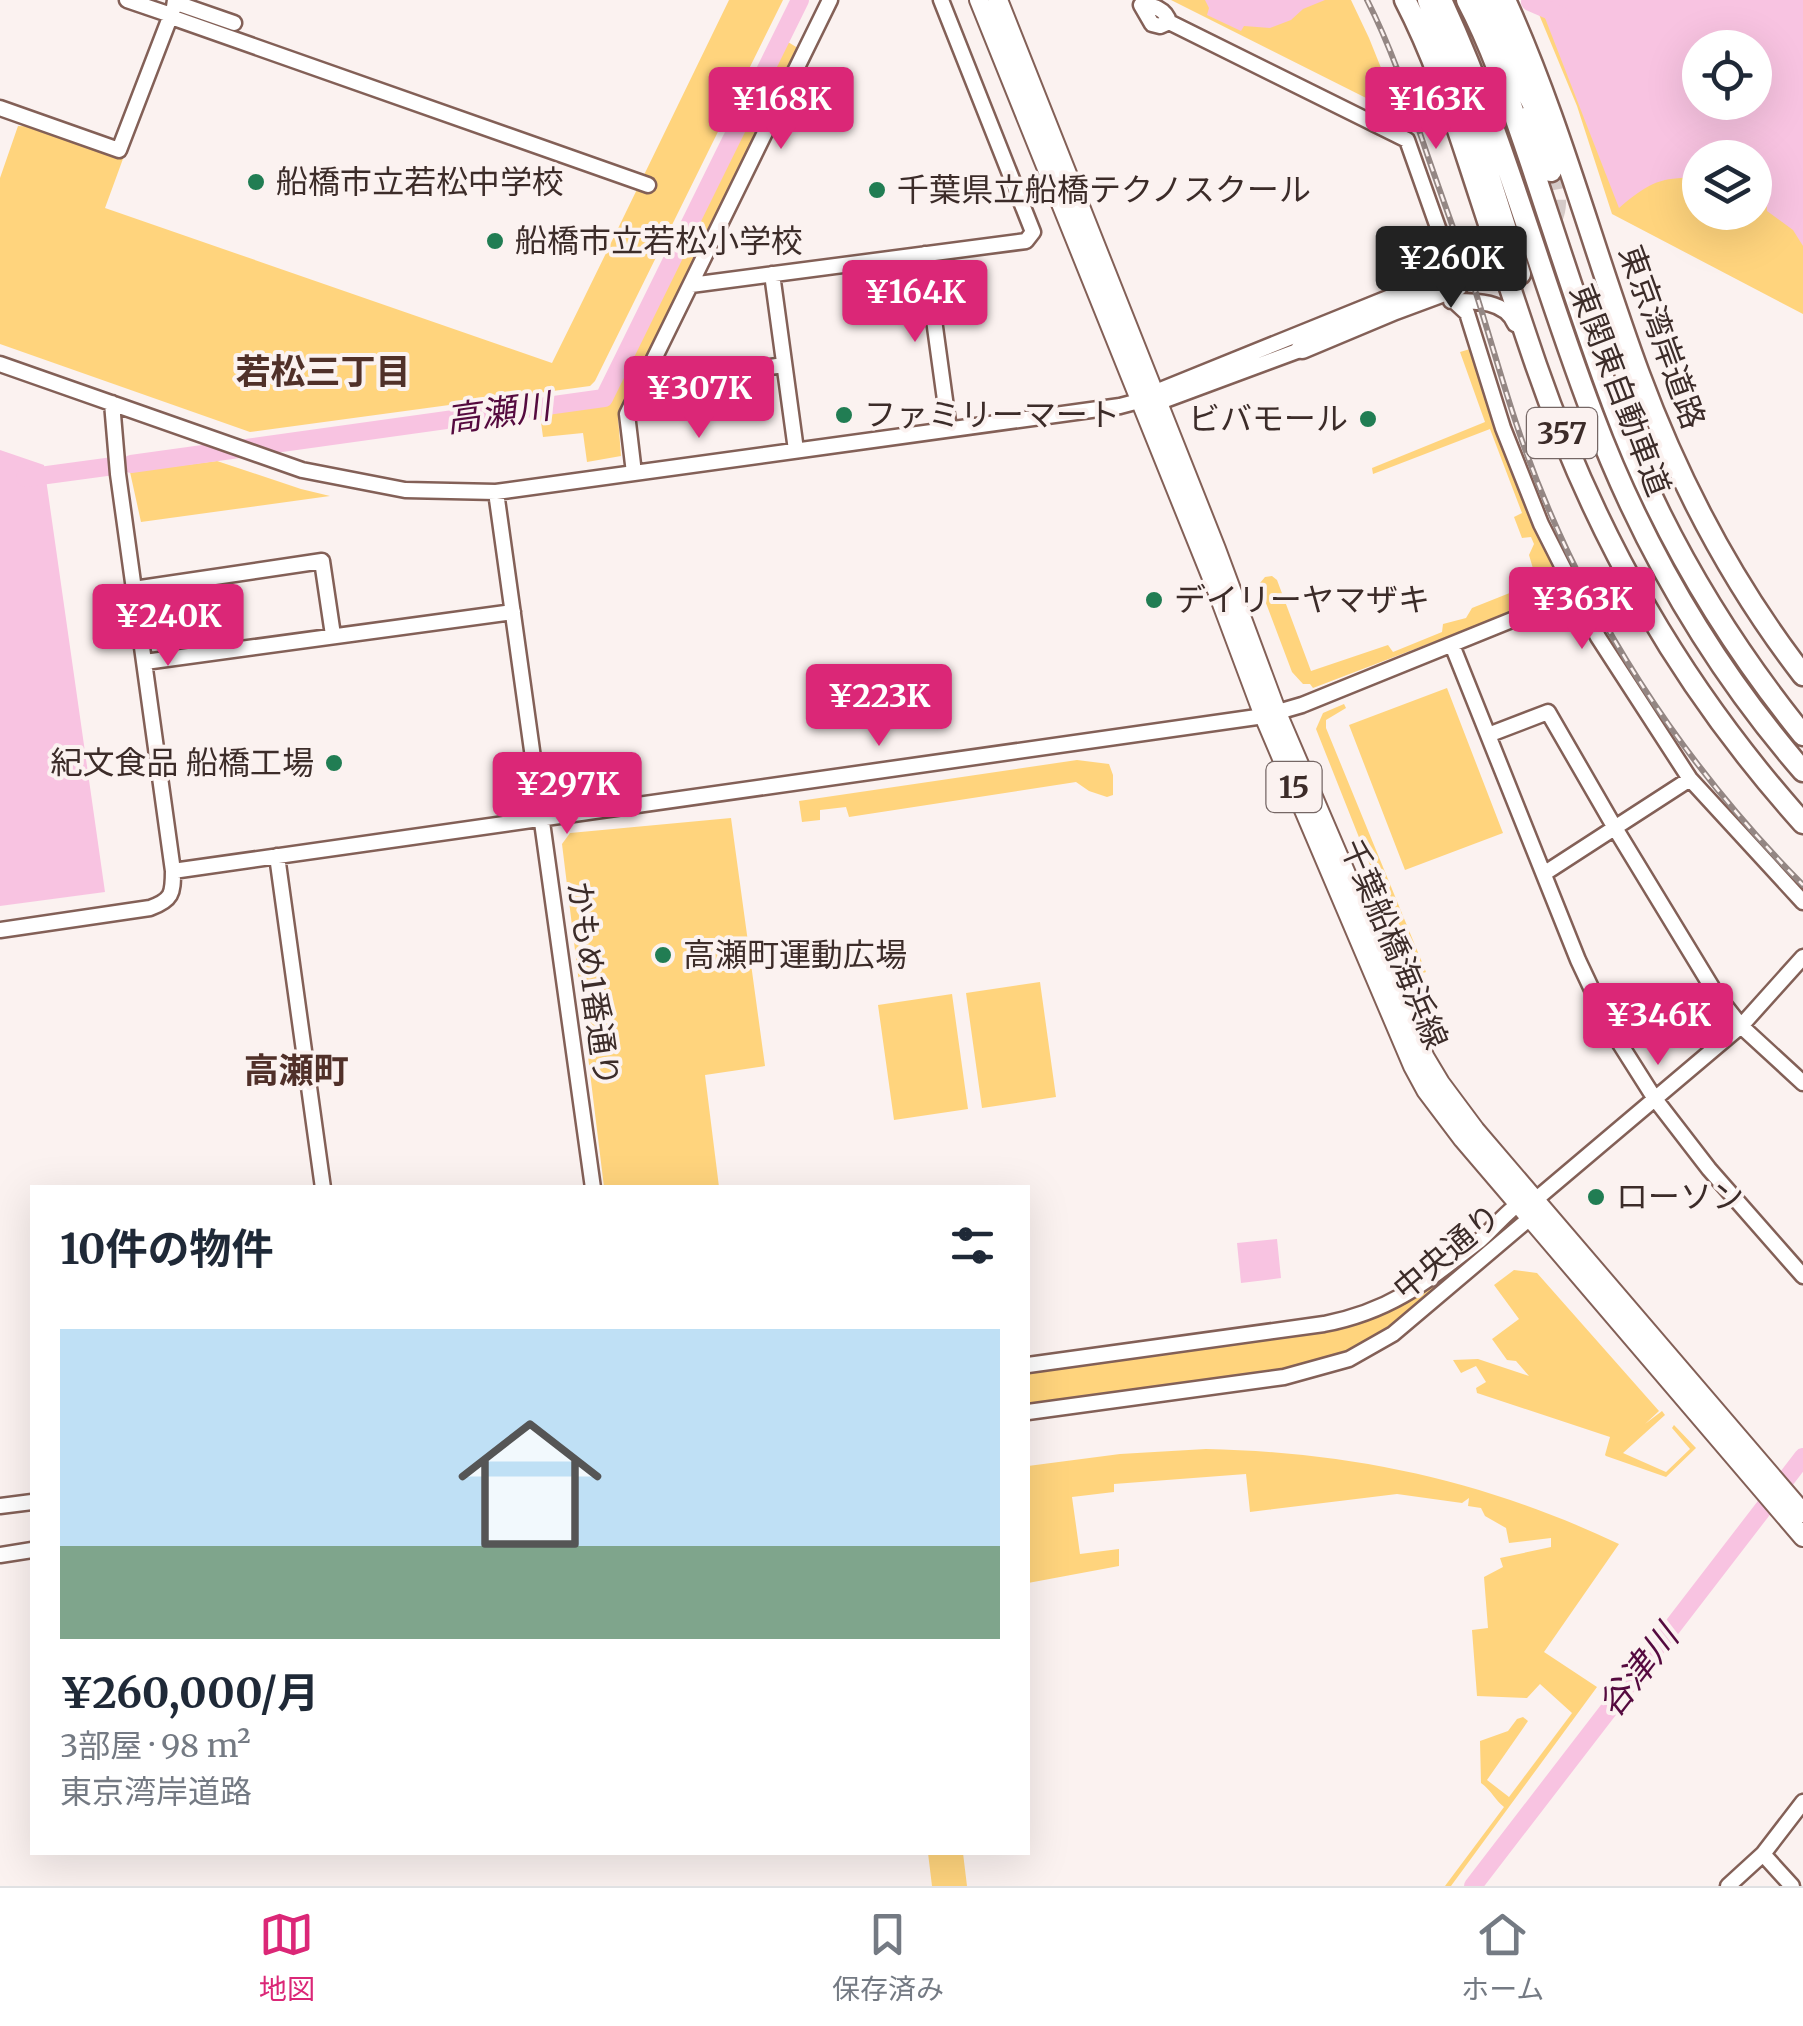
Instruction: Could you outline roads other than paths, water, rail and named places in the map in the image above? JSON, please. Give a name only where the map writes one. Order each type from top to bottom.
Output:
[{"type":"highway","name":"357","points":[[1405,0],[1454,117],[1548,396],[1614,552],[1689,679],[1742,751],[1803,822]]},
{"type":"highway","points":[[1428,0],[1465,100],[1547,354],[1548,396]]},
{"type":"highway","name":"東関東自動車道","points":[[1441,0],[1481,96],[1592,414],[1622,488],[1702,636],[1803,771]]},
{"type":"highway","name":"東関東自動車道","points":[[1467,0],[1505,87],[1614,408],[1642,478],[1714,611],[1803,734]]},
{"type":"highway","points":[[1487,0],[1550,170]]},
{"type":"highway","name":"東京湾岸道路","points":[[1505,0],[1538,76],[1640,376],[1674,459],[1708,530],[1772,634],[1803,675]]},
{"type":"highway","points":[[1515,69],[1546,130],[1606,313],[1640,402],[1708,530]]},
{"type":"highway","points":[[1499,252],[1507,243],[1503,219]]},
{"type":"highway","points":[[1302,348],[1452,283]]},
{"type":"main road","name":"千葉船橋海浜線","points":[[979,0],[1150,399]]},
{"type":"main road","name":"千葉船橋海浜線","points":[[998,0],[1150,399],[1218,593],[1413,1066],[1463,1139],[1528,1208],[1771,1488],[1803,1537]]},
{"type":"main road","name":"千葉船橋海浜線","points":[[1771,1488],[1803,1513]]},
{"type":"street","points":[[127,0],[173,8],[648,185]]},
{"type":"street","points":[[634,472],[627,414],[830,0]]},
{"type":"street","points":[[691,285],[1026,240],[1034,232],[941,0]]},
{"type":"street","points":[[1136,2],[1155,7],[1164,12],[1168,22],[1410,144],[1446,253],[1446,269],[1467,313],[1503,428],[1541,524],[1598,637],[1690,778],[1803,902]]},
{"type":"street","points":[[173,8],[182,5],[234,23]]},
{"type":"street","points":[[0,108],[119,150],[173,8]]},
{"type":"street","points":[[1150,399],[1452,283],[1499,252]]},
{"type":"street","points":[[924,254],[949,429]]},
{"type":"street","points":[[772,274],[796,450]]},
{"type":"street","points":[[1452,283],[1482,302],[1508,312],[1526,355],[1536,364]]},
{"type":"street","points":[[1474,336],[1472,317],[1482,302]]},
{"type":"street","points":[[0,364],[302,470],[390,488],[496,492],[1120,406],[1302,348]]},
{"type":"street","points":[[644,384],[784,365]]},
{"type":"street","points":[[0,930],[150,908],[172,894],[173,871],[117,466],[112,404]]},
{"type":"street","name":"かもめ1番通り","points":[[496,492],[593,1185]]},
{"type":"street","points":[[134,588],[322,561],[334,635]]},
{"type":"street","points":[[173,871],[1271,714],[1302,706],[1576,594]]},
{"type":"street","points":[[145,662],[513,612]]},
{"type":"street","points":[[1452,645],[1578,960],[1610,1028],[1656,1099],[1803,1276]]},
{"type":"street","points":[[1488,735],[1548,712],[1716,994],[1741,1026],[1803,1083]]},
{"type":"street","points":[[1545,873],[1690,778]]},
{"type":"street","points":[[277,856],[323,1185]]},
{"type":"street","points":[[1528,1208],[1741,1026],[1803,957]]},
{"type":"street","name":"中央通り","points":[[1030,1365],[1324,1324],[1366,1314],[1426,1282],[1528,1208]]},
{"type":"street","name":"中央通り","points":[[1030,1412],[1284,1377],[1349,1359],[1392,1334],[1528,1208]]},
{"type":"street","points":[[0,1506],[30,1502]]},
{"type":"street","points":[[0,1555],[30,1550]]},
{"type":"street","points":[[1728,1886],[1763,1854],[1803,1802]]},
{"type":"street","points":[[1763,1854],[1792,1886]]},
{"type":"waterway","name":"高瀬川","points":[[131,464],[604,398],[800,0]]},
{"type":"waterway","name":"高瀬川","points":[[1530,2],[1560,15]]},
{"type":"waterway","name":"高瀬川","points":[[25,478],[121,465]]},
{"type":"waterway","name":"谷津川","points":[[1473,1886],[1803,1457]]},
{"type":"tunnel","points":[[1457,286],[1506,266],[1536,243],[1555,211],[1551,171]]},
{"type":"railway","points":[[1367,0],[1412,110],[1525,449],[1576,569],[1606,626],[1677,736],[1716,788],[1803,885]]},
{"type":"place","name":"船橋市立若松中学校","points":[[256,182]]},
{"type":"place","name":"千葉県立船橋テクノスクール","points":[[877,190]]},
{"type":"place","name":"船橋市立若松小学校","points":[[495,241]]},
{"type":"place","name":"ファミリーマート","points":[[844,415]]},
{"type":"place","name":"ビバモール","points":[[1368,419]]},
{"type":"place","name":"デイリーヤマザキ","points":[[1154,600]]},
{"type":"place","name":"紀文食品 船橋工場","points":[[334,763]]},
{"type":"place","name":"高瀬町運動広場","points":[[663,955]]},
{"type":"place","name":"ローソン","points":[[1596,1197]]},
{"type":"district","name":"若松三丁目","points":[[323,372]]},
{"type":"district","name":"高瀬町","points":[[296,1071]]}]
